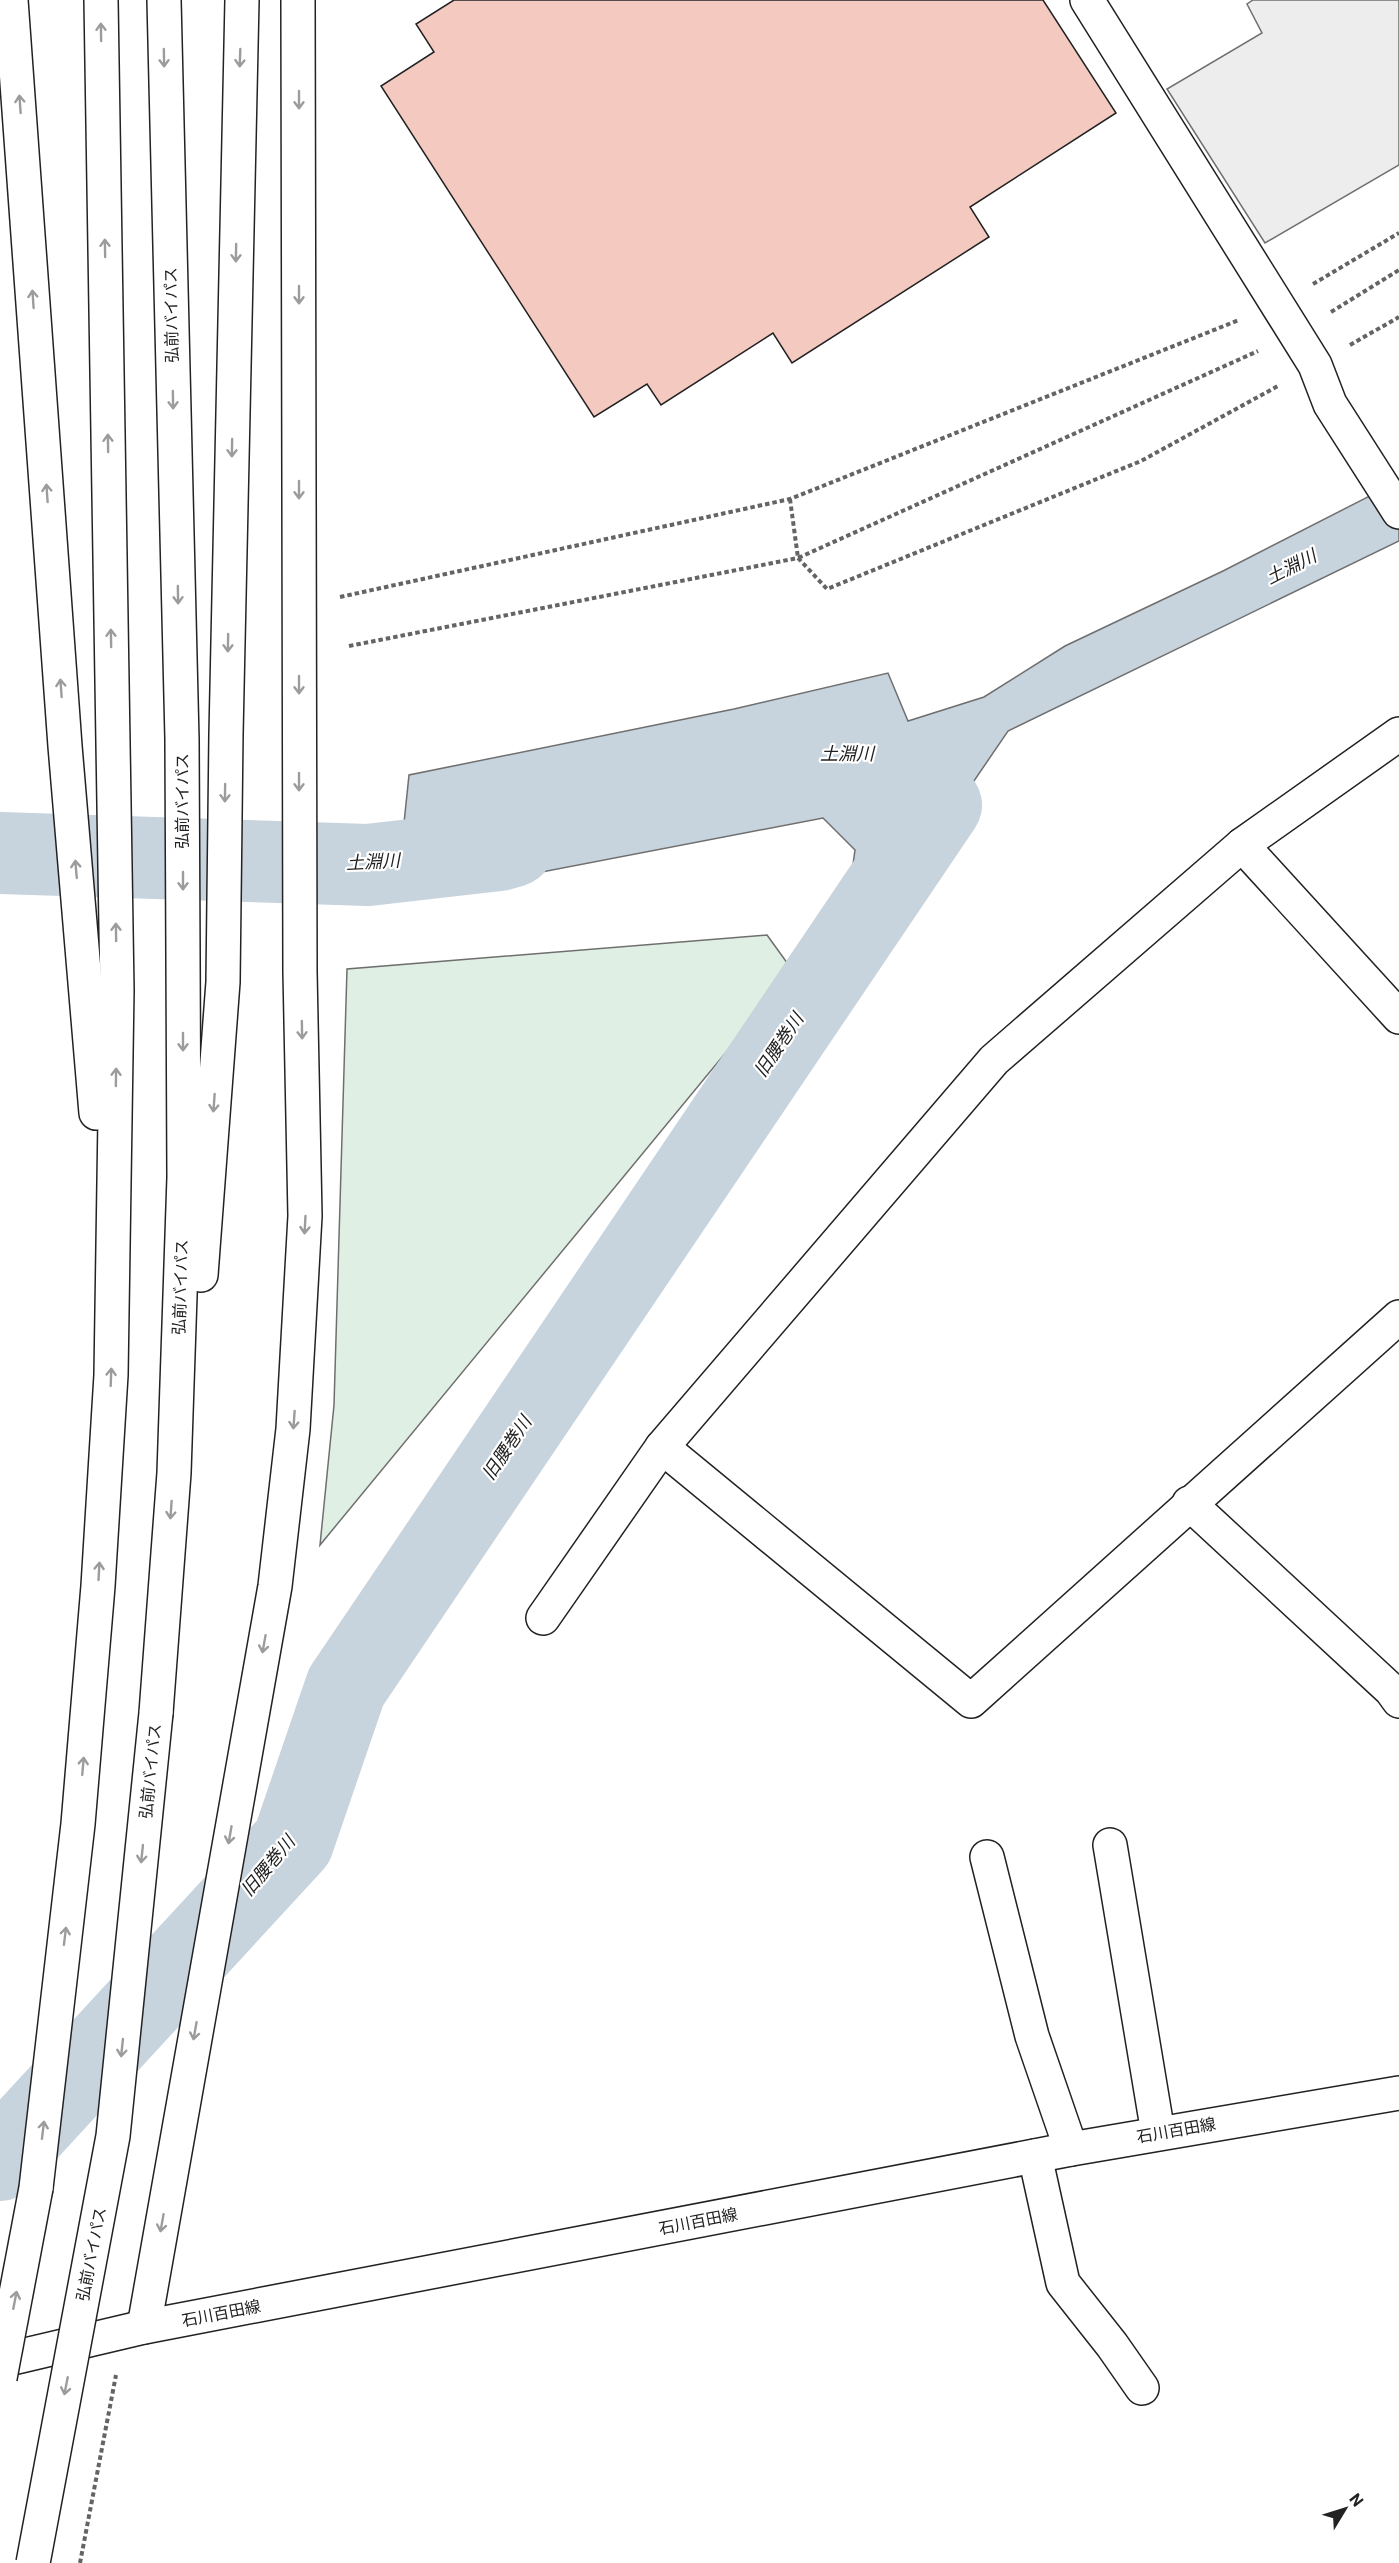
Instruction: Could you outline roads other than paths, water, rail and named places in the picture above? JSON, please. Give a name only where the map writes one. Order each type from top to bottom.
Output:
[{"type":"main road","points":[[11,0],[65,746],[101,990]]},
{"type":"main road","points":[[0,2378],[36,2188],[78,1824],[98,1586],[111,1375],[112,1312],[101,990],[113,738],[101,0]]},
{"type":"main road","name":"弘前バイパス","points":[[33,2563],[113,2136],[156,1713],[174,1473],[183,1177],[182,739],[164,0]]},
{"type":"main road","points":[[174,1473],[203,1257],[223,982],[242,0]]},
{"type":"main road","points":[[144,2327],[275,1586],[293,1429],[305,1216],[300,972],[298,0]]},
{"type":"main road","points":[[1087,0],[1316,365],[1330,404],[1399,512]]},
{"type":"main road","points":[[543,1618],[662,1447],[994,1060],[1242,845],[1399,734]]},
{"type":"main road","points":[[1242,845],[1399,1017]]},
{"type":"main road","points":[[662,1447],[971,1701],[1399,1317]]},
{"type":"main road","points":[[1189,1503],[1391,1690],[1399,1701]]},
{"type":"main road","points":[[1110,1845],[1158,2133]]},
{"type":"main road","points":[[987,1857],[1032,2036],[1071,2149]]},
{"type":"main road","name":"石川百田線","points":[[0,2361],[144,2327],[1071,2149],[1399,2093]]},
{"type":"main road","points":[[1035,2156],[1063,2283],[1142,2388]]},
{"type":"water","name":"土淵川","points":[[1399,481],[1399,541],[1008,731],[931,844],[843,935],[855,850],[823,818],[396,900],[409,775],[734,709],[888,673],[908,721],[984,697],[1065,646],[1223,571]]},
{"type":"waterway","name":"旧腰巻川","points":[[0,2160],[293,1842],[346,1687],[941,805]]},
{"type":"waterway","name":"土淵川","points":[[0,853],[368,865],[499,850],[513,846]]}]
